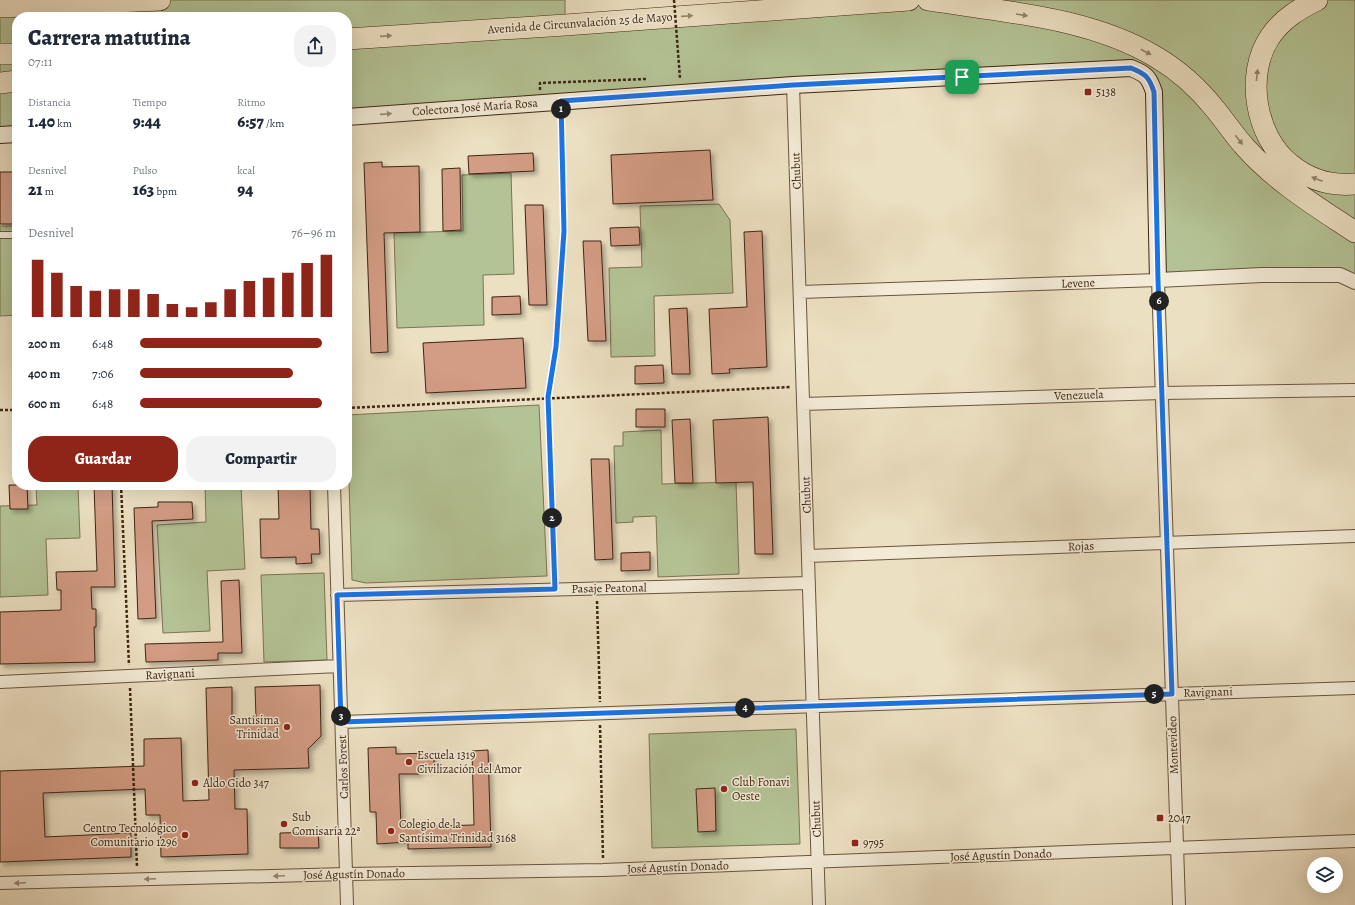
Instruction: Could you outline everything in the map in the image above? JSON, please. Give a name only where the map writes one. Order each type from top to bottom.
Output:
[{"type":"highway","points":[[0,7],[160,0]]},
{"type":"highway","name":"Avenida de Circunvalación 25 de Mayo","points":[[352,39],[909,0]]},
{"type":"highway","points":[[928,0],[1045,18],[1095,30],[1131,44],[1157,58],[1183,76],[1213,107],[1244,147],[1270,172],[1301,196],[1355,232]]},
{"type":"highway","points":[[1317,0],[1294,12],[1270,37],[1259,61],[1257,75],[1257,101],[1261,118],[1272,143],[1289,164],[1307,176],[1330,184],[1355,184]]},
{"type":"highway","points":[[0,54],[12,54]]},
{"type":"highway","points":[[0,84],[12,82]]},
{"type":"main road","name":"Colectora José María Rosa","points":[[352,117],[793,85],[1131,68]]},
{"type":"main road","name":"Montevideo","points":[[1131,68],[1143,73],[1150,81],[1154,92],[1158,280]]},
{"type":"main road","points":[[0,135],[12,134]]},
{"type":"street","name":"Chubut","points":[[793,85],[819,905]]},
{"type":"street","name":"Levene","points":[[800,292],[1262,275],[1340,275],[1355,282]]},
{"type":"street","name":"Montevideo","points":[[1158,280],[1179,905]]},
{"type":"street","name":"Venezuela","points":[[803,404],[1162,393],[1355,390]]},
{"type":"street","name":"Carlos Forest","points":[[334,490],[347,905]]},
{"type":"street","name":"Rojas","points":[[808,556],[1355,536]]},
{"type":"street","name":"Pasaje Peatonal","points":[[337,595],[809,582]]},
{"type":"street","name":"Ravignani","points":[[0,682],[339,666]]},
{"type":"street","name":"Ravignani","points":[[341,722],[1355,688]]},
{"type":"street","name":"José Agustín Donado","points":[[0,883],[346,874],[603,870],[1355,841]]},
{"type":"lane","points":[[0,235],[12,235]]},
{"type":"path","points":[[673,79],[680,78],[674,0]]},
{"type":"path","points":[[540,83],[649,79]]},
{"type":"path","points":[[555,589],[548,397],[556,347],[564,231],[561,101]]},
{"type":"path","points":[[352,408],[548,397],[802,386]]},
{"type":"path","points":[[0,410],[12,410]]},
{"type":"path","points":[[597,588],[603,870]]},
{"type":"green space","points":[[0,0],[565,0],[565,25],[909,0],[1355,0],[1355,282],[1158,280],[1154,92],[1143,73],[352,117],[352,12],[12,12],[12,134],[0,135]]},
{"type":"green space","points":[[511,173],[514,274],[483,275],[484,325],[397,328],[394,233],[463,231],[462,175]]},
{"type":"green space","points":[[719,204],[730,220],[733,293],[654,296],[655,356],[611,357],[609,268],[642,267],[640,206]]},
{"type":"green space","points":[[0,226],[12,226],[12,315],[0,316]]},
{"type":"green space","points":[[539,405],[547,576],[366,583],[352,580],[349,490],[352,490],[352,415]]},
{"type":"green space","points":[[661,430],[662,484],[736,482],[739,574],[658,577],[656,516],[633,517],[633,522],[616,523],[614,446],[623,446],[623,432]]},
{"type":"green space","points":[[36,490],[78,490],[80,538],[46,539],[48,595],[0,597],[0,506],[37,505]]},
{"type":"green space","points":[[205,490],[241,490],[245,569],[207,571],[210,631],[163,633],[157,525],[206,522]]},
{"type":"green space","points":[[324,573],[327,660],[264,662],[261,575]]},
{"type":"green space","name":"Club Fonavi Oeste","points":[[796,729],[800,844],[652,848],[649,734]]},
{"type":"building","points":[[710,150],[713,200],[613,204],[611,155]]},
{"type":"building","points":[[533,153],[534,171],[469,174],[468,156]]},
{"type":"building","points":[[382,162],[382,167],[419,166],[420,232],[384,233],[388,352],[371,353],[364,163]]},
{"type":"building","points":[[460,168],[461,230],[443,231],[442,169]]},
{"type":"building","points":[[0,172],[12,172],[12,224],[0,224]]},
{"type":"building","points":[[525,205],[543,205],[547,305],[529,305]]},
{"type":"building","points":[[639,227],[640,245],[611,246],[610,228]]},
{"type":"building","points":[[762,231],[767,367],[729,369],[730,373],[712,374],[709,309],[747,307],[744,232]]},
{"type":"building","points":[[583,241],[601,241],[606,341],[588,341]]},
{"type":"building","points":[[520,296],[521,314],[492,315],[492,297]]},
{"type":"building","points":[[687,308],[690,374],[672,374],[669,309]]},
{"type":"building","points":[[523,338],[526,388],[426,393],[423,343]]},
{"type":"building","points":[[663,365],[664,383],[635,384],[635,366]]},
{"type":"building","points":[[636,409],[665,409],[665,427],[636,427]]},
{"type":"building","points":[[768,417],[773,554],[755,554],[753,482],[716,483],[713,420]]},
{"type":"building","points":[[690,419],[693,483],[675,483],[672,420]]},
{"type":"building","points":[[591,459],[609,459],[613,559],[595,560]]},
{"type":"building","points":[[9,485],[12,485],[12,490],[27,490],[28,509],[10,509]]},
{"type":"building","points":[[94,490],[112,490],[115,587],[91,587],[92,609],[96,609],[96,627],[94,627],[95,662],[0,664],[0,612],[61,610],[61,590],[57,590],[56,572],[97,571]]},
{"type":"building","points":[[278,490],[310,490],[311,529],[319,529],[320,554],[311,554],[312,563],[296,564],[296,557],[261,558],[260,519],[279,519]]},
{"type":"building","points":[[158,502],[192,502],[193,519],[152,521],[156,618],[138,619],[134,508],[158,507]]},
{"type":"building","points":[[650,552],[650,570],[621,571],[621,553]]},
{"type":"building","points":[[239,580],[242,653],[218,653],[218,660],[146,662],[145,644],[223,642],[221,581]]},
{"type":"building","points":[[320,685],[321,736],[308,749],[309,768],[234,770],[235,809],[247,809],[248,854],[161,857],[160,815],[146,815],[145,789],[43,793],[45,837],[131,833],[131,857],[0,862],[0,771],[144,766],[144,739],[181,738],[183,801],[209,800],[206,688],[232,687],[232,718],[256,718],[255,687]]},
{"type":"building","points":[[396,747],[396,754],[434,753],[434,769],[419,769],[419,774],[399,774],[401,827],[474,825],[472,751],[488,750],[491,847],[408,849],[408,842],[377,844],[376,812],[370,812],[368,748]]},
{"type":"building","points":[[715,788],[716,831],[698,832],[696,789]]},
{"type":"building","points":[[318,832],[319,848],[280,848],[280,833]]},
{"type":"place","name":"5138","points":[[1088,92]]},
{"type":"place","name":"Santísima Trinidad","points":[[287,727]]},
{"type":"place","name":"Escuela 1319 Civilización del Amor","points":[[409,762]]},
{"type":"place","name":"Aldo Gido 347","points":[[195,783]]},
{"type":"place","name":"Club Fonavi Oeste","points":[[724,789]]},
{"type":"place","name":"2047","points":[[1160,818]]},
{"type":"place","name":"Sub Comisaría 22ª","points":[[284,824]]},
{"type":"place","name":"Colegio de la Santísima Trinidad 3168","points":[[391,831]]},
{"type":"place","name":"Centro Tecnológico Comunitario 1296","points":[[185,835]]},
{"type":"place","name":"9795","points":[[855,843]]},
{"type":"route","points":[[1131,68],[1143,73],[1150,81],[1154,92],[1158,280],[1172,694],[341,722],[337,595],[555,589],[548,397],[556,347],[564,231],[561,101],[793,85],[962,77],[1131,68]]}]
